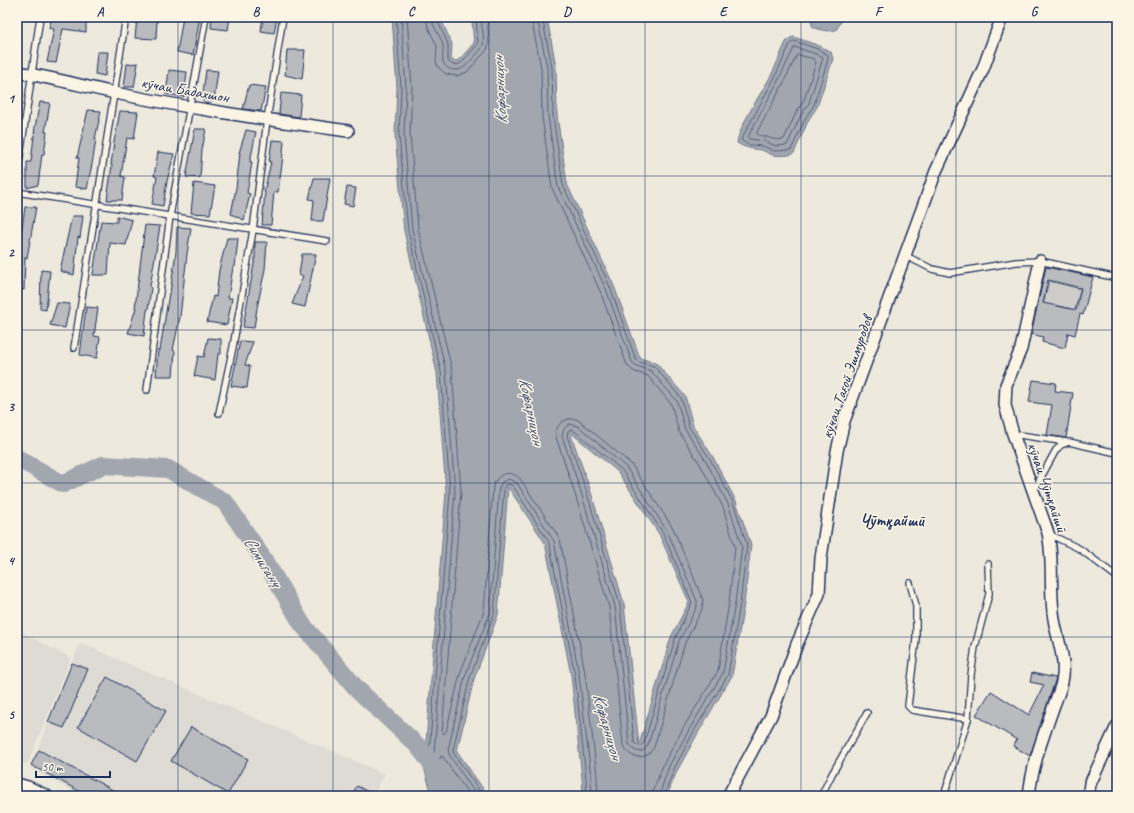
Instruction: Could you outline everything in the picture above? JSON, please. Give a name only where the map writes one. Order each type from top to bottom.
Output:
[{"type":"street","name":"кӯчаи Тағой Эшмуродов","points":[[728,796],[771,716],[797,644],[819,594],[821,558],[844,421],[906,256],[936,171],[984,69],[1002,17]]},
{"type":"street","name":"кӯчаи Бадахшон","points":[[17,72],[33,74],[115,93],[267,120],[348,131]]},
{"type":"street","name":"кӯчаи Чӯтқайшӣ","points":[[1029,796],[1033,771],[1062,682],[1063,666],[1062,651],[1054,618],[1052,550],[1005,406],[1006,385],[1021,349],[1040,261]]},
{"type":"street","points":[[1088,796],[1090,784],[1117,726]]},
{"type":"street","points":[[17,784],[28,787],[47,796]]},
{"type":"lane","points":[[17,178],[40,17]]},
{"type":"lane","points":[[74,348],[126,17]]},
{"type":"lane","points":[[147,390],[170,216],[206,17]]},
{"type":"lane","points":[[219,413],[233,347],[253,230],[267,120],[283,17]]},
{"type":"lane","points":[[17,192],[327,241]]},
{"type":"lane","points":[[906,256],[932,269],[950,273],[1016,262],[1040,261],[1117,278]]},
{"type":"lane","points":[[1013,434],[1069,442],[1117,454]]},
{"type":"lane","points":[[1034,491],[1056,450],[1060,445],[1069,442]]},
{"type":"lane","points":[[1048,534],[1080,549],[1117,577]]},
{"type":"lane","points":[[944,796],[968,719],[974,647],[989,594],[988,564]]},
{"type":"lane","points":[[910,583],[916,606],[916,640],[908,706],[912,710],[968,719]]},
{"type":"lane","points":[[821,796],[867,713]]},
{"type":"shaded area","points":[[1049,281],[1080,289],[1075,310],[1055,305],[1053,312],[1042,309]]},
{"type":"shaded area","points":[[17,630],[71,658],[28,763],[17,765]]},
{"type":"shaded area","points":[[80,643],[385,774],[373,796],[81,796],[30,768]]},
{"type":"water","name":"Кофарниҳон","points":[[392,17],[440,17],[452,44],[451,60],[458,61],[474,43],[472,17],[546,17],[556,67],[557,115],[567,184],[614,286],[640,358],[656,363],[685,396],[693,426],[713,457],[736,501],[751,545],[744,604],[732,676],[677,771],[667,796],[583,796],[571,675],[545,543],[508,487],[498,615],[474,679],[457,751],[488,796],[432,796],[424,767],[446,492],[437,373],[404,231],[395,135],[397,88]],"holes":[[[570,432],[618,472],[659,534],[689,602],[671,637],[639,745],[624,604],[590,489]]]},
{"type":"water","points":[[812,17],[844,17],[836,30],[830,31],[813,27],[811,22]]},
{"type":"water","points":[[794,37],[820,46],[831,52],[833,59],[817,107],[809,119],[794,153],[781,156],[773,155],[762,150],[740,145],[737,143],[738,137],[745,120],[771,74],[786,42],[790,38]]},
{"type":"building","points":[[52,17],[86,17],[86,32],[63,29],[56,63],[47,62],[54,29],[49,28]]},
{"type":"building","points":[[183,17],[200,17],[193,55],[177,52]]},
{"type":"building","points":[[212,17],[230,17],[228,30],[211,28]]},
{"type":"building","points":[[263,17],[277,17],[274,33],[261,31]]},
{"type":"building","points":[[137,18],[157,20],[156,39],[135,38]]},
{"type":"building","points":[[287,50],[305,50],[302,79],[285,75]]},
{"type":"building","points":[[97,52],[108,52],[105,76],[95,74]]},
{"type":"building","points":[[138,63],[134,87],[124,87],[127,64]]},
{"type":"building","points":[[169,70],[187,72],[184,97],[166,94]]},
{"type":"building","points":[[206,70],[218,71],[214,101],[202,100]]},
{"type":"building","points":[[249,85],[266,87],[261,111],[243,109]]},
{"type":"building","points":[[281,93],[301,95],[299,117],[279,114]]},
{"type":"building","points":[[40,102],[50,103],[45,132],[47,132],[44,154],[42,154],[38,185],[27,188],[27,162],[31,162],[35,127]]},
{"type":"building","points":[[88,110],[101,111],[87,189],[75,187],[79,158],[77,158]]},
{"type":"building","points":[[120,111],[138,112],[134,139],[127,138],[121,176],[125,177],[122,200],[107,200],[114,142]]},
{"type":"building","points":[[195,129],[206,129],[202,150],[200,178],[186,177]]},
{"type":"building","points":[[246,130],[256,132],[250,162],[252,162],[247,193],[250,194],[244,220],[231,214],[236,188],[239,153]]},
{"type":"building","points":[[272,140],[284,141],[282,164],[278,192],[274,192],[271,225],[262,225],[264,192],[271,162],[269,162]]},
{"type":"building","points":[[158,152],[174,154],[167,181],[163,206],[152,204],[157,177],[154,176]]},
{"type":"building","points":[[314,178],[330,178],[323,221],[312,221],[314,200],[309,199]]},
{"type":"building","points":[[194,183],[215,186],[210,214],[191,213]]},
{"type":"building","points":[[347,187],[356,188],[353,206],[344,204]]},
{"type":"building","points":[[25,207],[36,207],[27,258],[25,257],[24,290],[17,289],[17,252]]},
{"type":"building","points":[[72,216],[83,216],[80,238],[78,237],[74,275],[60,271]]},
{"type":"building","points":[[117,216],[132,220],[126,245],[110,243],[108,275],[93,275],[101,221],[117,222]]},
{"type":"building","points":[[145,225],[160,226],[144,336],[128,333],[136,308]]},
{"type":"building","points":[[177,227],[191,228],[180,317],[173,350],[175,351],[173,376],[156,376],[158,349],[160,350],[176,252]]},
{"type":"building","points":[[227,238],[238,238],[235,267],[233,267],[228,298],[232,298],[227,325],[207,322],[213,296],[216,297],[219,270]]},
{"type":"building","points":[[255,242],[267,242],[265,269],[254,328],[243,327],[255,258]]},
{"type":"building","points":[[302,254],[316,254],[305,307],[292,304],[303,276],[299,275]]},
{"type":"building","points":[[1046,267],[1093,277],[1083,315],[1080,314],[1075,335],[1068,333],[1065,348],[1042,342],[1043,337],[1031,334]],"holes":[[[1048,280],[1081,288],[1076,310],[1043,303]]]},
{"type":"building","points":[[41,270],[50,271],[46,310],[40,309]]},
{"type":"building","points":[[57,303],[70,304],[65,328],[50,325]]},
{"type":"building","points":[[86,307],[98,308],[94,336],[100,337],[97,358],[80,355]]},
{"type":"building","points":[[208,338],[221,339],[221,354],[218,354],[215,380],[194,376],[198,356],[204,357]]},
{"type":"building","points":[[240,341],[253,342],[245,365],[250,366],[247,388],[231,386]]},
{"type":"building","points":[[1033,380],[1056,383],[1055,391],[1073,393],[1066,438],[1047,435],[1052,405],[1029,402]]},
{"type":"building","points":[[72,663],[88,669],[64,728],[48,722]]},
{"type":"building","points":[[1032,673],[1056,678],[1030,756],[1013,746],[1017,740],[976,715],[991,691],[1029,715],[1044,685],[1030,682]]},
{"type":"building","points":[[107,677],[166,711],[137,761],[78,727]]},
{"type":"building","points":[[191,727],[248,759],[228,794],[171,761]]},
{"type":"building","points":[[39,750],[124,796],[88,796],[31,765]]},
{"type":"building","points":[[357,786],[376,796],[351,796]]},
{"type":"waterway","name":"Симиганҷ","points":[[17,458],[63,484],[103,465],[168,469],[225,502],[268,566],[302,624],[357,689],[418,746],[434,767],[442,796]]},
{"type":"district","name":"Чӯтқайшӣ","points":[[892,520]]}]
